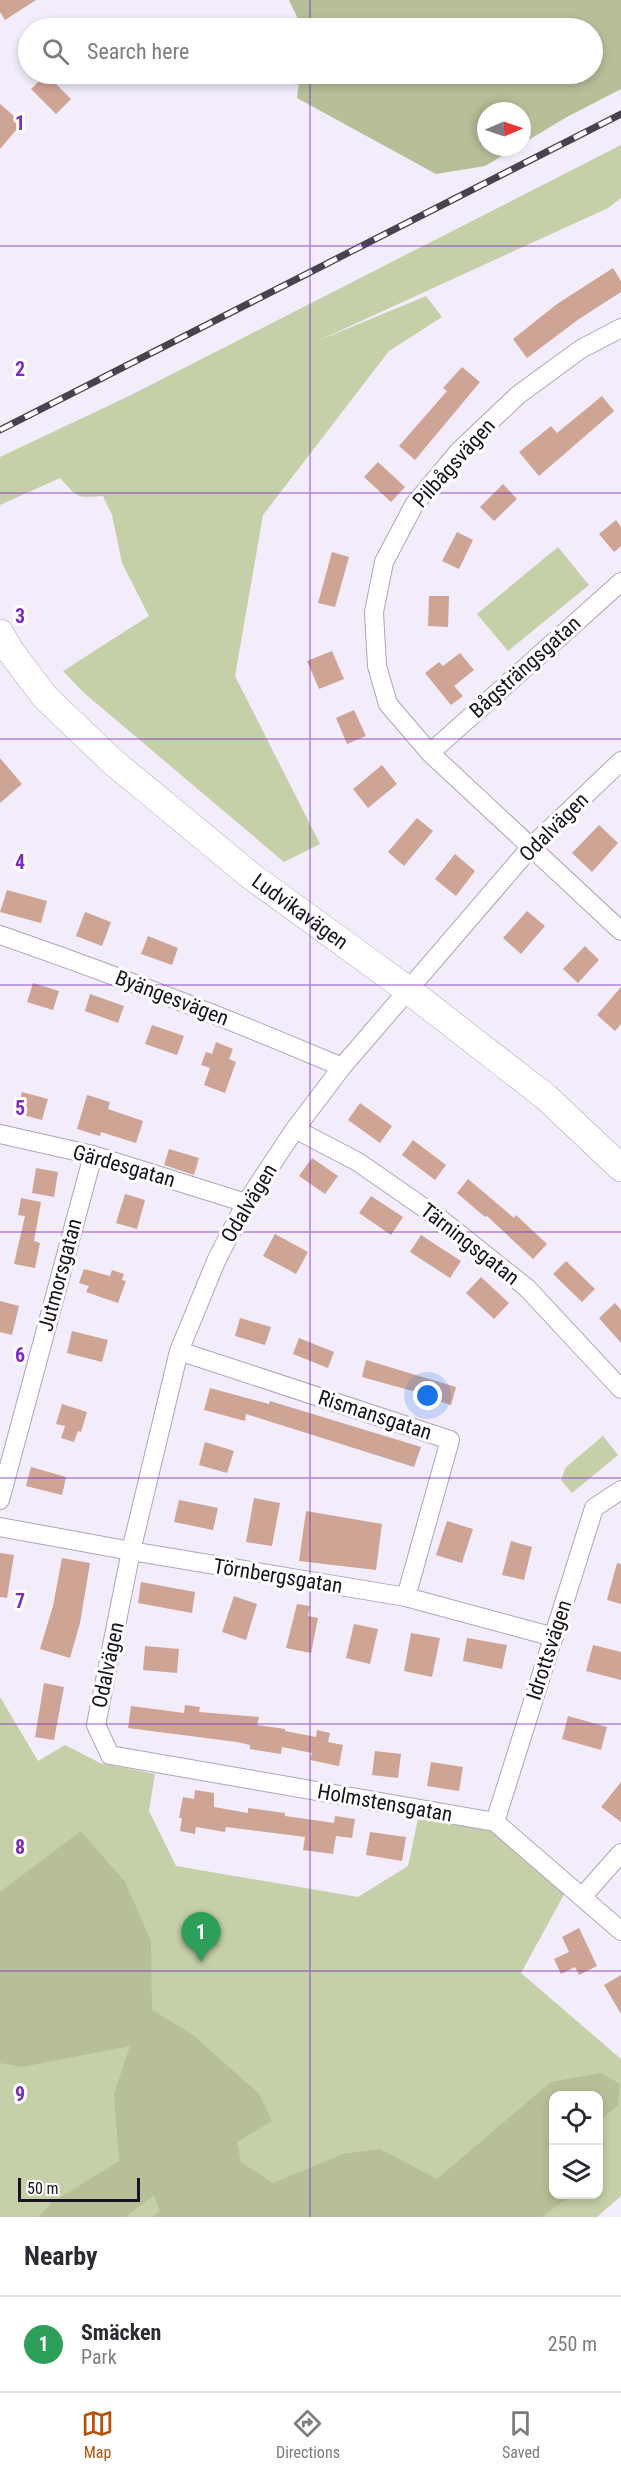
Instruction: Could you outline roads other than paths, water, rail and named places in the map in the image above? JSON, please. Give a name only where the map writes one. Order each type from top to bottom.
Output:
[{"type":"street","name":"Pilbågsvägen","points":[[621,328],[581,349],[518,395],[459,452],[414,506],[384,562],[374,612],[377,666],[388,704],[430,753],[621,931]]},
{"type":"street","name":"Bågsträngsgatan","points":[[430,753],[621,582]]},
{"type":"street","name":"Ludvikavägen","points":[[0,633],[11,652],[45,697],[112,761],[251,876],[408,990],[546,1097],[621,1168]]},
{"type":"street","name":"Odalvägen","points":[[110,1755],[96,1725],[131,1551],[179,1351],[217,1259],[246,1203],[295,1128],[342,1067],[530,848],[621,761]]},
{"type":"street","name":"Byängesvägen","points":[[0,935],[154,990],[342,1067]]},
{"type":"street","name":"Tärningsgatan","points":[[295,1128],[358,1162],[460,1234],[527,1288],[621,1389]]},
{"type":"street","name":"Gärdesgatan","points":[[0,1134],[93,1155],[246,1203]]},
{"type":"street","name":"Jutmorsgatan","points":[[0,1500],[93,1155]]},
{"type":"street","name":"Rismansgatan","points":[[179,1351],[450,1440],[406,1597]]},
{"type":"street","name":"Idrottsvägen","points":[[495,1822],[594,1509],[621,1490]]},
{"type":"street","name":"Törnbergsgatan","points":[[0,1527],[406,1597],[554,1637]]},
{"type":"street","name":"Holmstensgatan","points":[[110,1755],[495,1822]]},
{"type":"street","points":[[495,1822],[621,1931]]},
{"type":"street","points":[[582,1897],[621,1853]]},
{"type":"railway","points":[[0,430],[621,114]]},
{"type":"place","name":"Smäcken","points":[[201,1962]]}]
